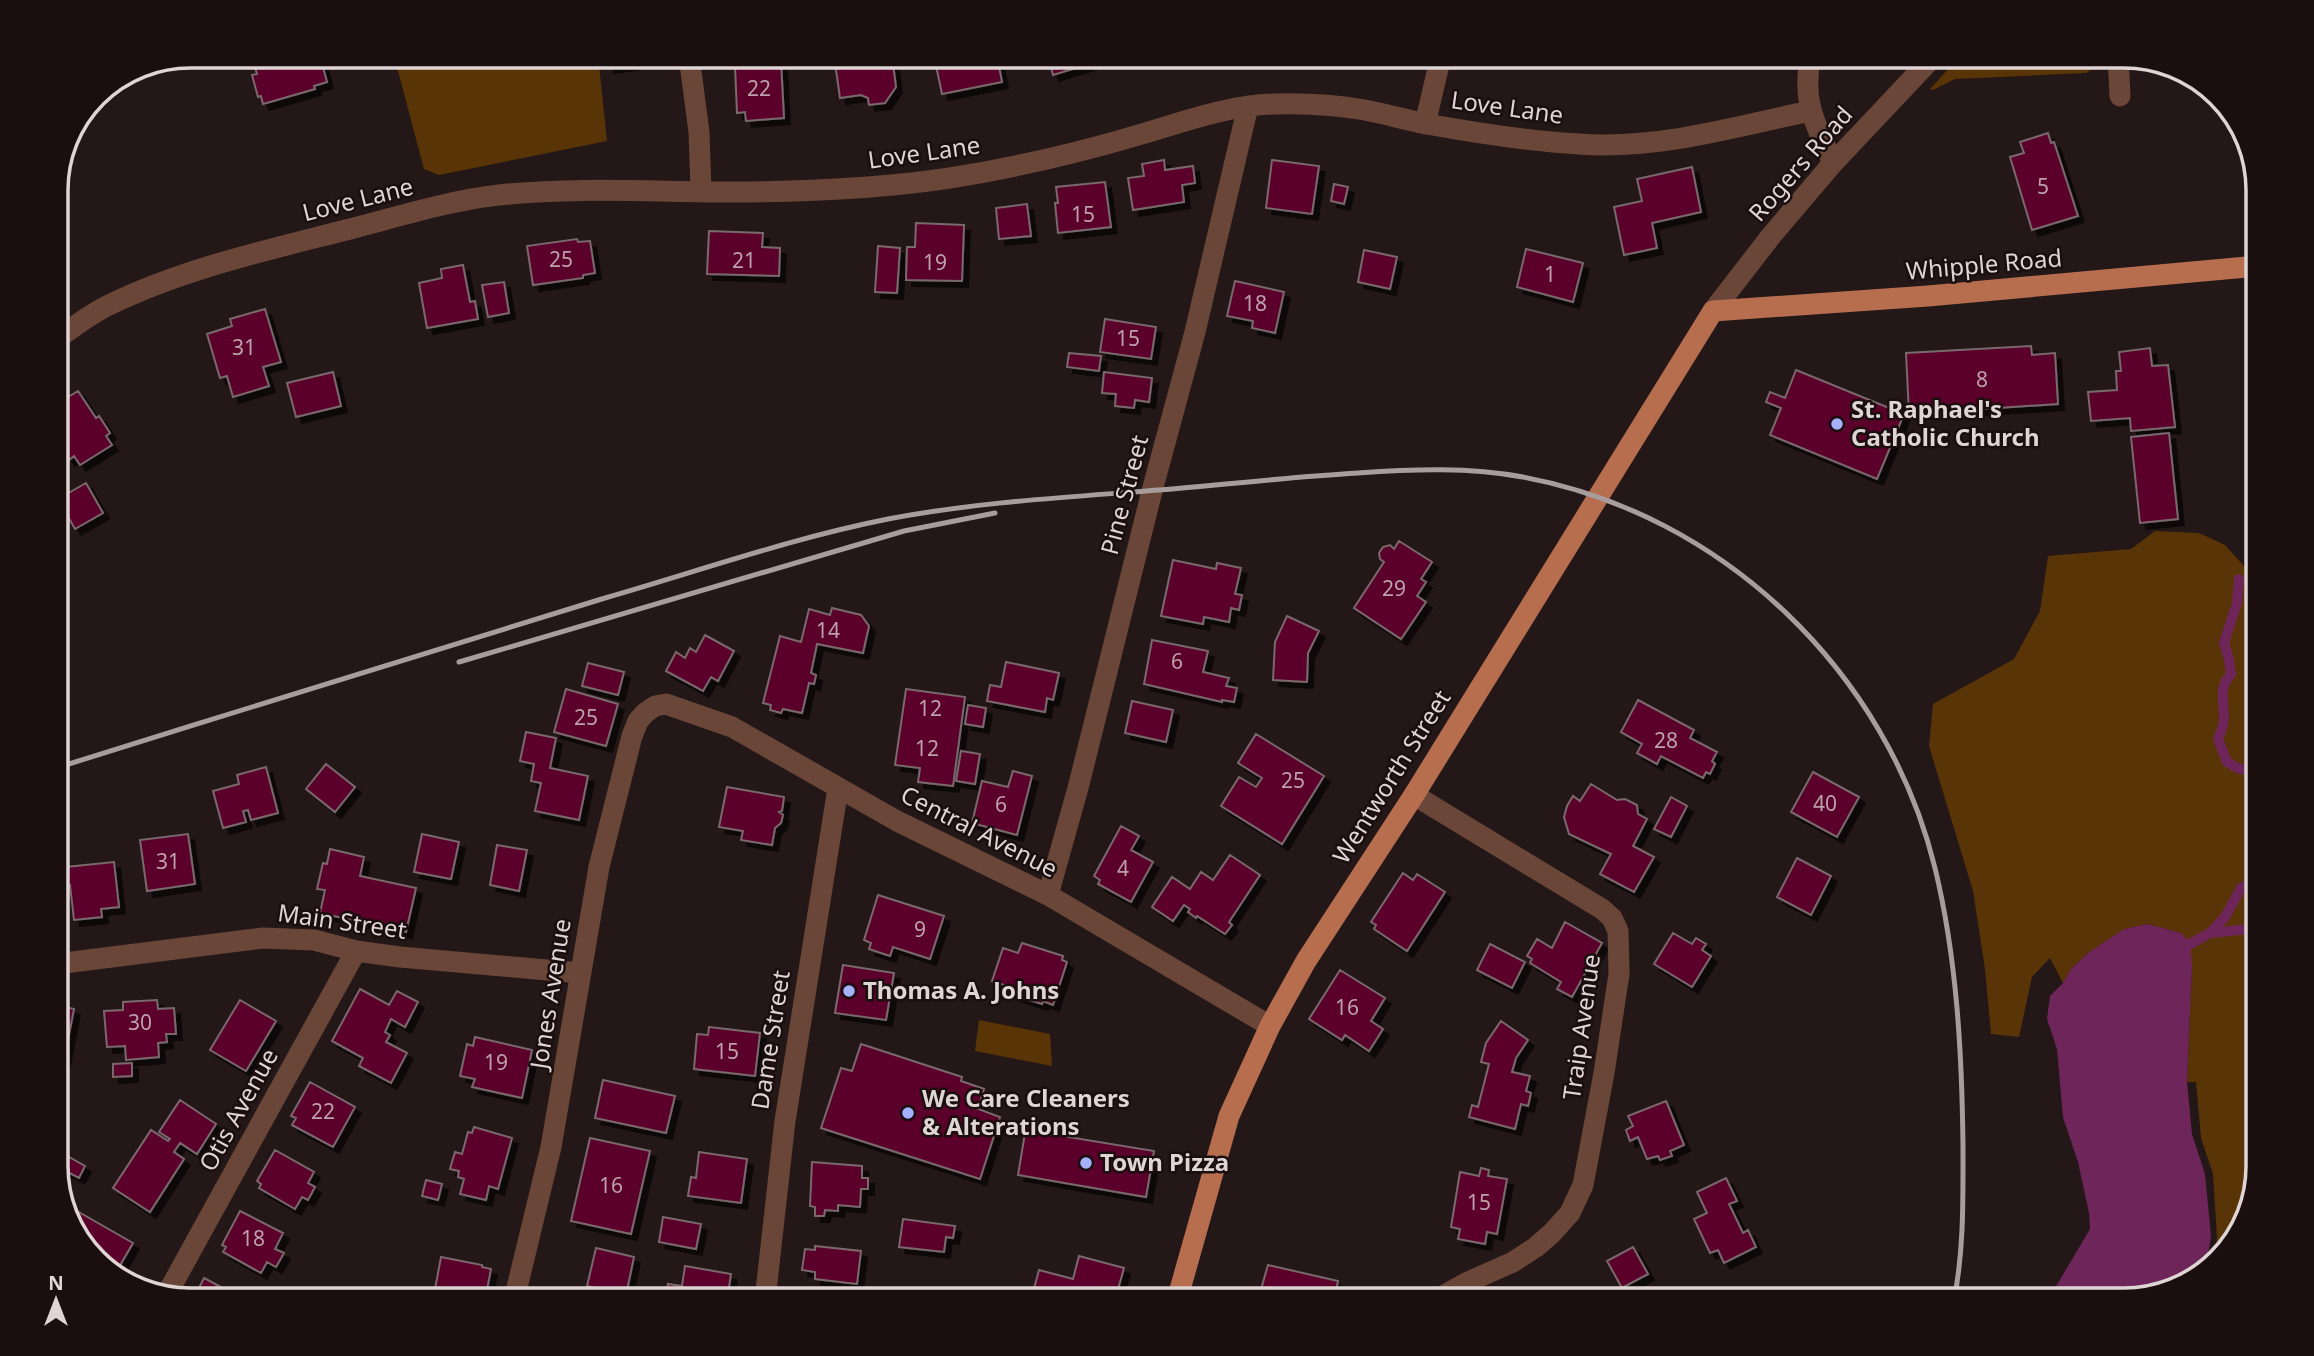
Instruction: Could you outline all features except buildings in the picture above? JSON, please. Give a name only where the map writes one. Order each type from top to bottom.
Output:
[{"type":"main road","name":"Whipple Road","points":[[1713,311],[1941,295],[2245,266]]},
{"type":"main road","name":"Wentworth Street","points":[[1180,1288],[1228,1116],[1270,1026],[1306,961],[1414,795],[1713,311]]},
{"type":"street","points":[[691,68],[699,132],[701,191]]},
{"type":"street","points":[[1425,124],[1438,68]]},
{"type":"street","points":[[1810,68],[1807,90],[1810,111],[1833,163]]},
{"type":"street","name":"Rogers Road","points":[[1713,311],[1771,236],[1833,163],[1923,68]]},
{"type":"street","points":[[2119,68],[2120,96]]},
{"type":"street","name":"Love Lane","points":[[69,330],[104,307],[176,276],[227,260],[420,211],[497,195],[586,191],[845,190],[948,178],[1093,148],[1248,106],[1313,104],[1364,110],[1425,124],[1579,144],[1616,145],[1658,143],[1810,111]]},
{"type":"street","name":"Pine Street","points":[[1048,895],[1196,329],[1248,106]]},
{"type":"street","name":"Central Avenue","points":[[655,706],[666,704],[732,727],[897,821],[1048,895],[1270,1026]]},
{"type":"street","name":"Jones Avenue","points":[[517,1288],[551,1147],[599,867],[632,736],[638,721],[655,706]]},
{"type":"street","name":"Dame Street","points":[[766,1288],[788,1096],[838,789]]},
{"type":"street","name":"Traip Avenue","points":[[1414,795],[1602,909],[1612,918],[1618,931],[1620,950],[1619,974],[1602,1085],[1583,1185],[1570,1213],[1552,1233],[1513,1262],[1457,1288]]},
{"type":"street","name":"Main Street","points":[[69,962],[263,938],[314,940],[356,951],[400,957],[581,973]]},
{"type":"street","name":"Otis Avenue","points":[[171,1286],[356,951]]},
{"type":"shaded area","points":[[397,68],[599,68],[607,141],[439,175],[424,169]]},
{"type":"shaded area","points":[[1949,68],[2094,68],[2086,73],[1955,79],[1930,89]]},
{"type":"shaded area","points":[[2155,531],[2199,533],[2225,545],[2245,568],[2246,1166],[2242,1197],[2229,1227],[2216,1246],[2213,1174],[2201,1138],[2196,1082],[2187,1082],[2192,966],[2181,933],[2148,924],[2125,929],[2088,953],[2071,969],[2063,983],[2050,958],[2032,977],[2019,1037],[1991,1034],[1985,969],[1973,891],[1929,746],[1933,704],[2014,659],[2040,611],[2048,556],[2131,549]]},
{"type":"shaded area","points":[[2148,924],[2181,933],[2190,942],[2192,966],[2187,1082],[2192,1134],[2205,1174],[2211,1236],[2208,1254],[2185,1271],[2155,1284],[2124,1288],[2055,1288],[2090,1229],[2078,1162],[2063,1117],[2057,1049],[2047,1019],[2050,996],[2063,983],[2071,969],[2088,953],[2124,929]]},
{"type":"shaded area","points":[[979,1020],[1050,1034],[1052,1066],[975,1051]]},
{"type":"waterway","points":[[2239,579],[2237,603],[2224,643],[2231,674],[2224,685],[2224,720],[2218,739],[2227,762],[2246,770]]},
{"type":"waterway","points":[[2181,949],[2210,933],[2225,917],[2241,888],[2246,885]]},
{"type":"waterway","points":[[2210,933],[2246,929]]},
{"type":"railway","points":[[69,764],[746,556],[852,527],[927,512],[1006,502],[1399,471],[1462,470],[1503,474],[1596,496],[1665,526],[1729,565],[1786,613],[1836,668],[1879,729],[1912,796],[1935,868],[1949,937],[1957,1007],[1963,1185],[1956,1288]]},
{"type":"railway","points":[[459,662],[904,531],[995,513]]},
{"type":"place","name":"St. Raphael's Catholic Church","points":[[1837,424]]},
{"type":"place","name":"Thomas A. Johns","points":[[849,991]]},
{"type":"place","name":"We Care Cleaners & Alterations","points":[[908,1113]]},
{"type":"place","name":"Town Pizza","points":[[1086,1163]]}]
